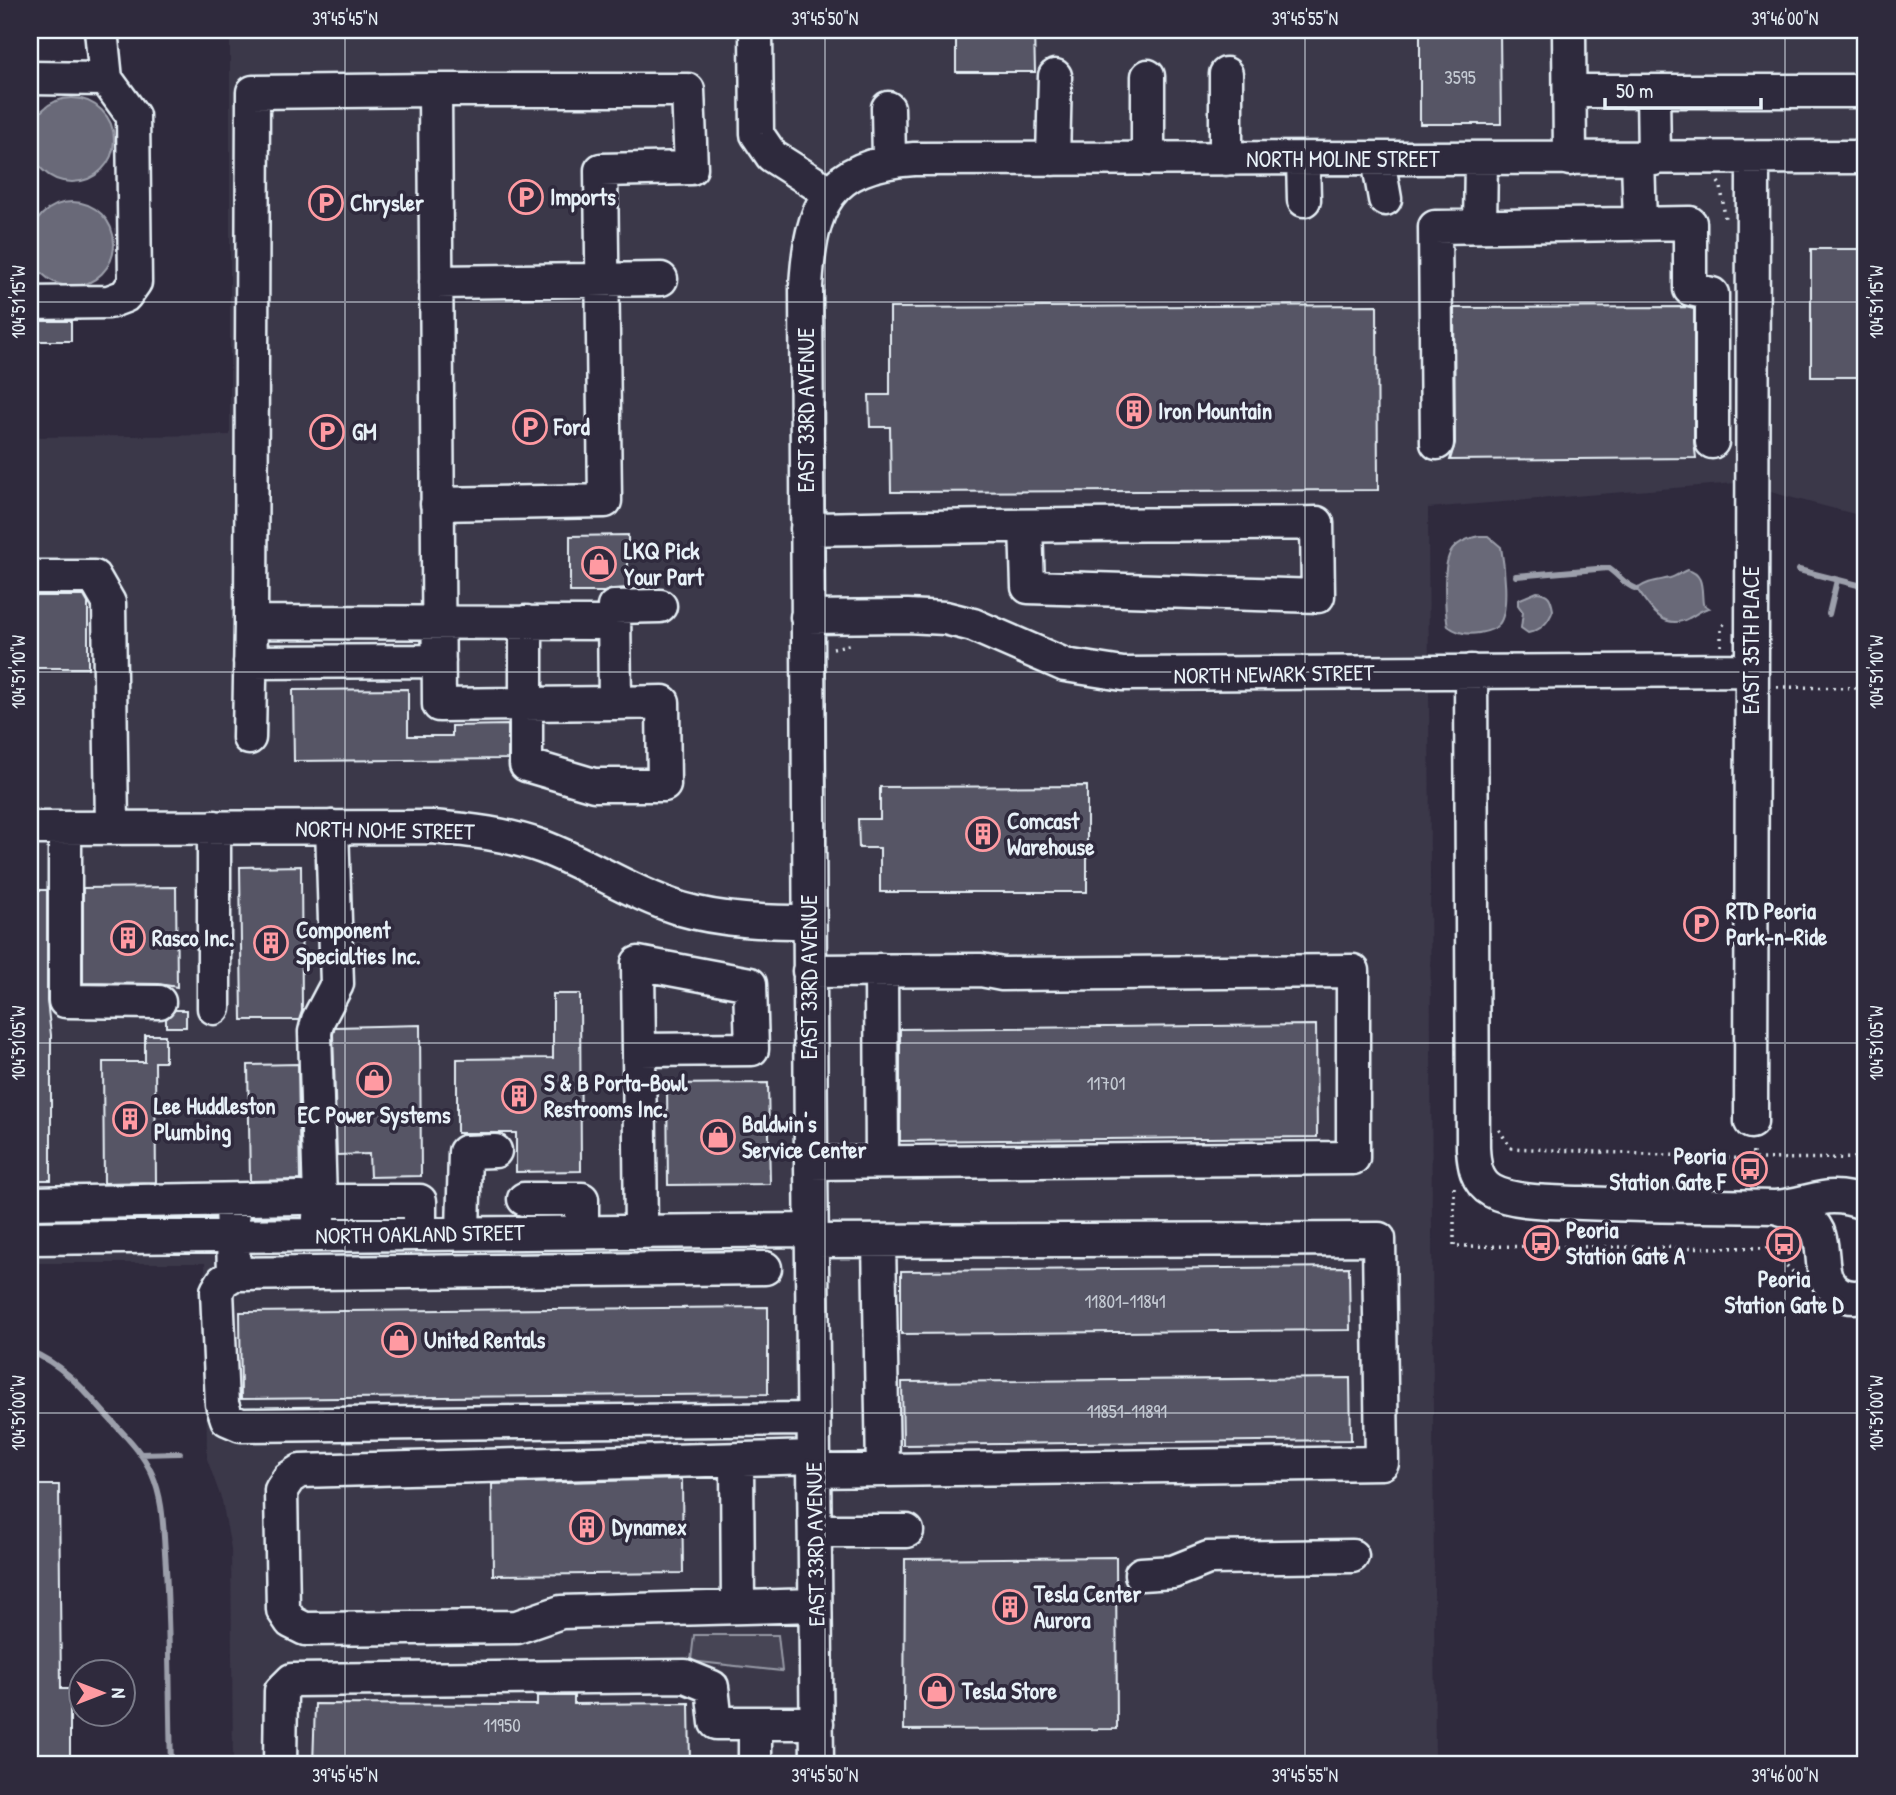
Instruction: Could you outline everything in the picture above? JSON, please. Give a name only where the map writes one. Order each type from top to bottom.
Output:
[{"type":"street","points":[[30,303],[109,302],[125,296],[135,282],[133,117],[106,79],[100,30]]},
{"type":"street","points":[[756,30],[757,134],[772,156],[830,193]]},
{"type":"street","points":[[1569,30],[1570,159]]},
{"type":"street","points":[[1226,74],[1226,159]]},
{"type":"street","points":[[1053,159],[1055,76]]},
{"type":"street","points":[[1148,76],[1148,159]]},
{"type":"street","points":[[30,78],[106,79]]},
{"type":"street","points":[[435,90],[439,705],[526,705],[663,702],[664,785],[593,785],[526,765],[526,705],[526,622]]},
{"type":"street","points":[[249,738],[253,92],[688,90],[691,168],[601,170],[605,501],[437,503]]},
{"type":"street","points":[[1570,91],[1866,91]]},
{"type":"street","points":[[1640,223],[1653,91]]},
{"type":"street","points":[[888,108],[889,160]]},
{"type":"street","name":"NORTH MOLINE STREET","points":[[830,193],[852,173],[889,160],[1866,157]]},
{"type":"street","points":[[1303,159],[1304,200]]},
{"type":"street","points":[[1378,159],[1385,200]]},
{"type":"street","points":[[1480,226],[1481,159]]},
{"type":"street","name":"EAST 35TH PLACE","points":[[1751,1122],[1753,159]]},
{"type":"street","name":"EAST 33RD AVENUE","points":[[817,1765],[809,971],[807,264],[815,220],[830,193]]},
{"type":"street","points":[[1437,443],[1435,227],[1640,223],[1690,223],[1690,289],[1712,294],[1712,442]]},
{"type":"street","points":[[436,282],[661,279]]},
{"type":"street","points":[[807,529],[1026,526],[1317,523],[1318,596],[1028,587],[1026,526]]},
{"type":"street","points":[[30,577],[94,577],[109,603],[112,828]]},
{"type":"street","points":[[615,703],[614,607],[660,606]]},
{"type":"street","name":"NORTH NEWARK STREET","points":[[807,617],[907,615],[945,618],[973,625],[1065,665],[1123,674],[1751,670]]},
{"type":"street","points":[[251,622],[614,623]]},
{"type":"street","points":[[250,662],[439,661]]},
{"type":"street","points":[[1471,671],[1473,1149],[1478,1177],[1493,1192],[1554,1202],[1624,1205],[1649,1185],[1662,1184],[1674,1185],[1692,1192],[1714,1206],[1793,1206],[1829,1195],[1866,1204]]},
{"type":"street","points":[[214,827],[214,1008]]},
{"type":"street","points":[[302,1273],[310,1235],[315,1032],[318,1020],[337,984],[331,827]]},
{"type":"street","name":"NORTH NOME STREET","points":[[30,828],[432,827],[490,833],[541,846],[680,909],[745,920],[809,922]]},
{"type":"street","points":[[65,828],[65,1002],[159,1002]]},
{"type":"street","points":[[881,970],[882,1162]]},
{"type":"street","points":[[809,971],[981,970],[1002,974],[1353,971],[1353,1158],[811,1163]]},
{"type":"street","points":[[639,1050],[640,1231]]},
{"type":"street","points":[[436,1272],[440,1233],[465,1152],[495,1151]]},
{"type":"street","points":[[524,1199],[582,1199],[569,1270]]},
{"type":"street","points":[[232,1200],[234,1274]]},
{"type":"street","points":[[30,1203],[420,1201],[440,1233]]},
{"type":"street","points":[[1775,1207],[1802,1216],[1818,1231],[1822,1269],[1832,1287],[1850,1297],[1866,1295]]},
{"type":"street","points":[[705,1231],[705,1269]]},
{"type":"street","name":"NORTH OAKLAND STREET","points":[[30,1238],[705,1231],[879,1241],[1379,1239],[1381,1463],[883,1470]]},
{"type":"street","points":[[815,1605],[738,1605],[561,1612],[517,1627],[304,1629],[291,1622],[284,1610],[281,1490],[289,1478],[300,1471],[737,1461],[883,1470],[879,1241]]},
{"type":"street","points":[[765,1268],[234,1274],[223,1281],[217,1291],[222,1404],[227,1419],[241,1425],[813,1419]]},
{"type":"street","points":[[737,1461],[738,1605]]},
{"type":"street","points":[[815,1531],[907,1531]]},
{"type":"street","points":[[1141,1574],[1173,1572],[1208,1558],[1352,1556]]},
{"type":"street","points":[[280,1765],[281,1691],[292,1680],[685,1676],[712,1688],[716,1723],[817,1723]]},
{"type":"street","points":[[755,1724],[755,1765]]},
{"type":"path","points":[[807,649],[843,648],[857,643]]},
{"type":"path","points":[[1497,1127],[1511,1148],[1753,1159],[1866,1158]]},
{"type":"path","points":[[1752,1183],[1753,1159]]},
{"type":"path","points":[[1454,1177],[1454,1246],[1769,1248],[1808,1286]]},
{"type":"shaded area","points":[[230,30],[1866,30],[1866,517],[1736,483],[1428,508],[1435,1765],[233,1765],[231,1549],[222,1501],[207,1459],[205,1263],[30,1263],[30,437],[230,435]]},
{"type":"shaded area","points":[[694,1635],[778,1635],[782,1671],[691,1661]]},
{"type":"water","points":[[64,98],[80,98],[96,105],[107,116],[114,132],[111,156],[102,170],[80,182],[64,182],[48,175],[37,164],[30,148],[30,132],[37,116],[48,105]]},
{"type":"water","points":[[64,202],[80,202],[96,209],[107,220],[114,236],[111,260],[102,274],[80,286],[64,286],[48,279],[37,268],[30,252],[30,236],[37,220],[48,209]]},
{"type":"water","points":[[1479,536],[1488,536],[1501,547],[1504,564],[1504,609],[1499,624],[1495,627],[1482,633],[1467,634],[1448,626],[1445,601],[1446,567],[1455,547]]},
{"type":"water","points":[[1687,570],[1697,575],[1702,588],[1703,604],[1709,608],[1680,622],[1665,620],[1652,610],[1637,589]]},
{"type":"water","points":[[1537,592],[1549,597],[1553,610],[1544,625],[1528,633],[1521,628],[1523,612],[1518,600]]},
{"type":"building","points":[[956,30],[1034,30],[1035,72],[956,72]]},
{"type":"building","points":[[1420,30],[1500,30],[1501,124],[1420,124]]},
{"type":"building","points":[[1811,249],[1866,249],[1866,377],[1811,377]]},
{"type":"building","name":"Iron Mountain","points":[[1377,305],[1378,490],[891,492],[890,427],[870,427],[869,395],[890,395],[890,308]]},
{"type":"building","points":[[1454,308],[1694,309],[1696,458],[1450,460],[1455,443]]},
{"type":"building","points":[[30,321],[71,321],[71,341],[30,341]]},
{"type":"building","name":"LKQ Pick Your Part","points":[[628,535],[628,588],[604,592],[570,592],[570,536]]},
{"type":"building","points":[[30,596],[84,596],[88,603],[88,668],[30,668]]},
{"type":"building","points":[[408,689],[408,736],[452,736],[452,726],[508,725],[508,759],[294,761],[293,690]]},
{"type":"building","name":"Comcast Warehouse","points":[[1087,786],[1087,892],[880,892],[880,848],[859,848],[858,819],[880,819],[880,787]]},
{"type":"building","name":"Component Specialties Inc.","points":[[301,866],[302,1011],[299,1020],[242,1020],[240,867]]},
{"type":"building","name":"Rasco Inc.","points":[[176,887],[177,987],[159,984],[83,983],[83,888]]},
{"type":"building","points":[[30,890],[47,890],[51,1180],[30,1180]]},
{"type":"building","name":"S & B Porta-Bowl Restrooms Inc.","points":[[553,994],[580,994],[581,1171],[516,1172],[516,1133],[457,1133],[457,1059],[553,1058]]},
{"type":"building","points":[[175,1010],[186,1010],[186,1027],[166,1027],[166,1019]]},
{"type":"building","name":"EC Power Systems","points":[[420,1025],[421,1176],[370,1177],[369,1154],[337,1155],[333,1034],[335,1027]]},
{"type":"building","points":[[1316,1025],[1317,1137],[900,1141],[900,1029]]},
{"type":"building","name":"Lee Huddleston Plumbing","points":[[145,1035],[165,1035],[165,1062],[155,1062],[156,1182],[104,1183],[103,1062],[145,1062]]},
{"type":"building","points":[[298,1064],[300,1180],[250,1181],[248,1065]]},
{"type":"building","name":"Baldwin's Service Center","points":[[768,1083],[770,1184],[668,1185],[667,1084]]},
{"type":"building","points":[[1349,1267],[1350,1330],[901,1334],[901,1271]]},
{"type":"building","points":[[768,1307],[768,1394],[241,1399],[240,1312]]},
{"type":"building","points":[[1350,1378],[1351,1440],[903,1445],[902,1382]]},
{"type":"building","name":"Dynamex","points":[[682,1479],[683,1573],[493,1575],[492,1484]]},
{"type":"building","points":[[30,1485],[59,1485],[61,1689],[66,1689],[70,1765],[30,1765]]},
{"type":"building","name":"Tesla Center Aurora","points":[[1116,1557],[1117,1729],[904,1730],[905,1559]]},
{"type":"building","points":[[537,1696],[574,1696],[574,1704],[689,1703],[690,1765],[313,1765],[315,1704],[537,1705]]},
{"type":"waterway","points":[[1516,576],[1608,568],[1637,589]]},
{"type":"waterway","points":[[1799,570],[1866,587]]},
{"type":"waterway","points":[[1829,614],[1837,580]]},
{"type":"waterway","points":[[30,1351],[59,1368],[84,1390],[135,1447],[156,1483],[162,1512],[167,1579],[171,1765]]},
{"type":"waterway","points":[[140,1454],[180,1453]]},
{"type":"place","name":"Imports","points":[[526,197]]},
{"type":"place","name":"Chrysler","points":[[326,203]]},
{"type":"place","name":"Iron Mountain","points":[[1134,411]]},
{"type":"place","name":"Ford","points":[[530,427]]},
{"type":"place","name":"GM","points":[[327,432]]},
{"type":"place","name":"LKQ Pick Your Part","points":[[599,564]]},
{"type":"place","name":"Comcast Warehouse","points":[[983,834]]},
{"type":"place","name":"RTD Peoria Park-n-Ride","points":[[1701,924]]},
{"type":"place","name":"Rasco Inc.","points":[[128,938]]},
{"type":"place","name":"Component Specialties Inc.","points":[[271,943]]},
{"type":"place","name":"EC Power Systems","points":[[374,1080]]},
{"type":"place","name":"S & B Porta-Bowl Restrooms Inc.","points":[[519,1096]]},
{"type":"place","name":"Lee Huddleston Plumbing","points":[[130,1119]]},
{"type":"place","name":"Baldwin's Service Center","points":[[718,1137]]},
{"type":"place","name":"Peoria Station Gate F","points":[[1750,1169]]},
{"type":"place","name":"Peoria Station Gate A","points":[[1541,1243]]},
{"type":"place","name":"Peoria Station Gate D","points":[[1784,1244]]},
{"type":"place","name":"United Rentals","points":[[399,1340]]},
{"type":"place","name":"Dynamex","points":[[587,1527]]},
{"type":"place","name":"Tesla Center Aurora","points":[[1010,1607]]},
{"type":"place","name":"Tesla Store","points":[[937,1691]]}]
